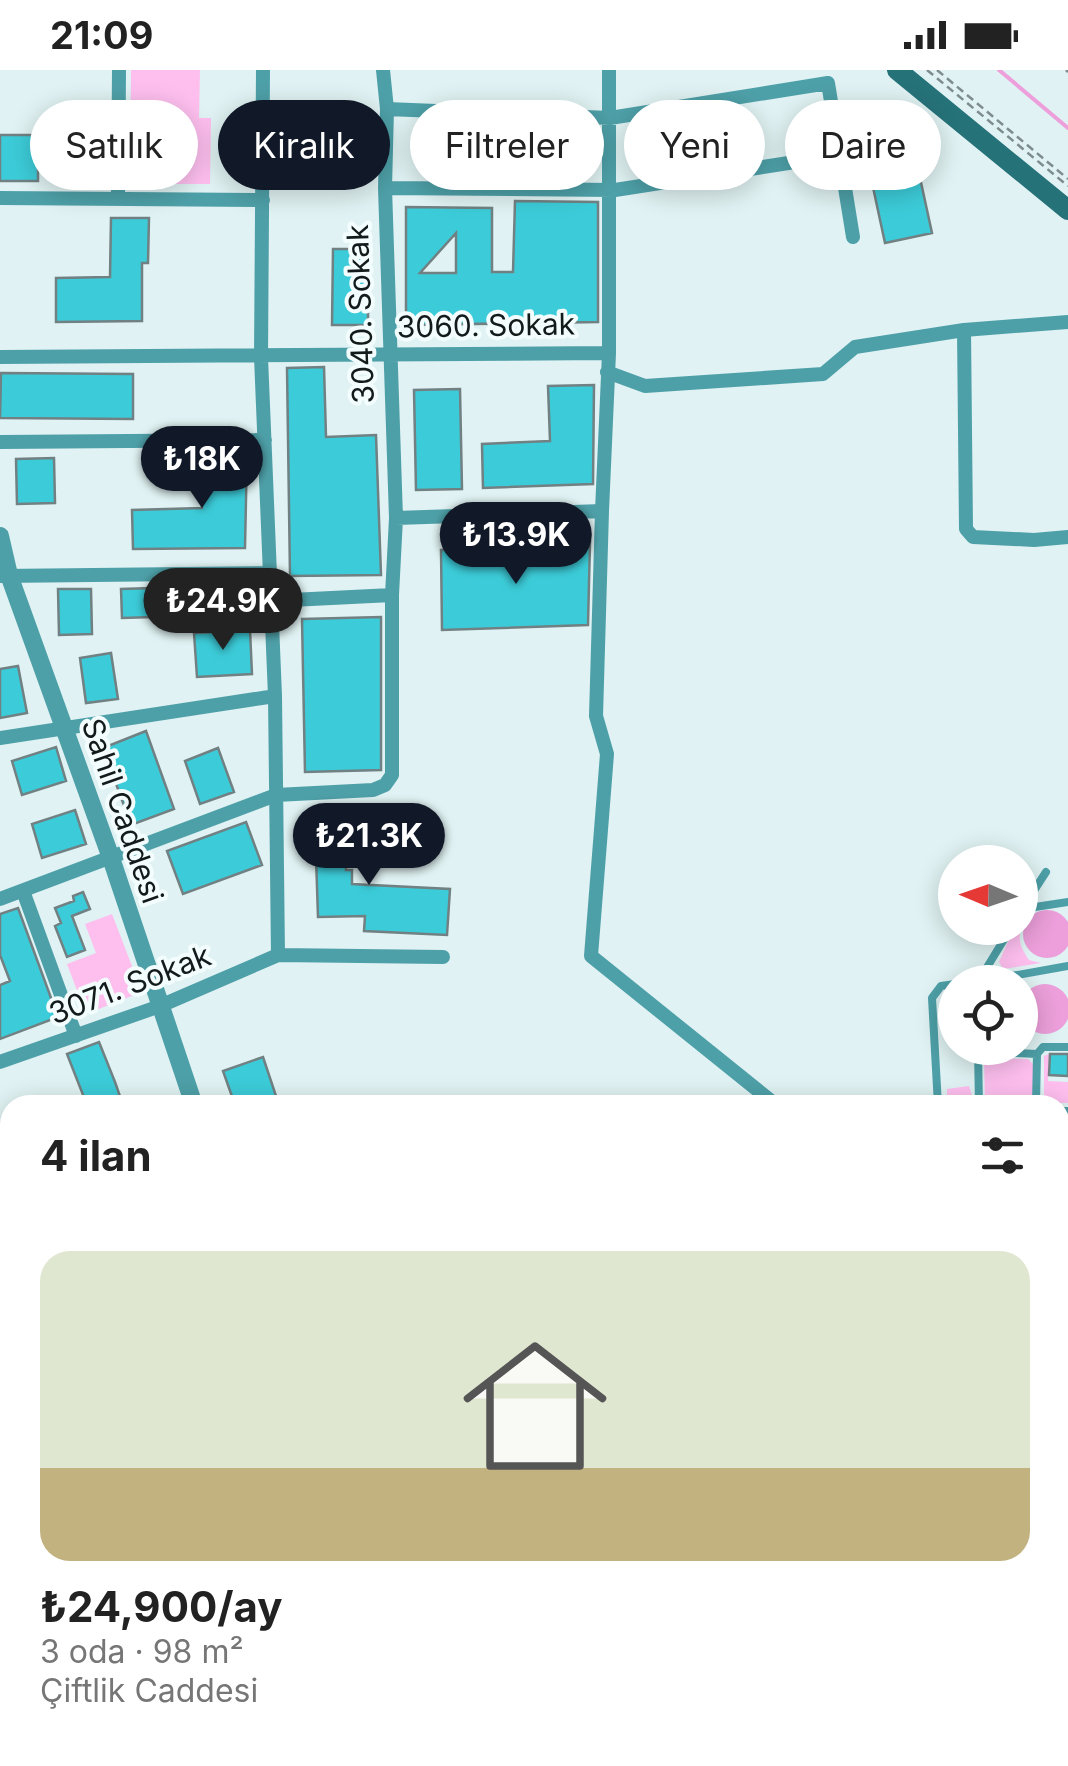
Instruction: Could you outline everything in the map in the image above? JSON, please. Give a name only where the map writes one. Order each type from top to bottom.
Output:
[{"type":"main road","points":[[897,70],[1068,210]]},
{"type":"street","points":[[118,197],[119,70]]},
{"type":"street","points":[[263,70],[260,357],[275,696],[278,955],[443,958]]},
{"type":"street","points":[[383,70],[386,100]]},
{"type":"street","points":[[609,70],[609,352]]},
{"type":"street","points":[[390,110],[610,118],[828,83],[831,100]]},
{"type":"street","name":"3040. Sokak","points":[[390,188],[609,190],[785,163]]},
{"type":"street","name":"3040. Sokak","points":[[276,794],[372,790],[390,780],[394,764],[392,595],[396,518],[385,190]]},
{"type":"street","points":[[846,190],[854,237]]},
{"type":"street","points":[[0,198],[263,200]]},
{"type":"street","points":[[607,372],[645,386],[823,374],[855,347],[964,330],[1068,322]]},
{"type":"street","points":[[964,330],[966,530],[973,537],[1068,538]]},
{"type":"street","name":"3060. Sokak","points":[[0,358],[609,352],[596,716],[607,754],[591,956],[764,1095]]},
{"type":"street","points":[[0,442],[265,440]]},
{"type":"street","points":[[396,518],[602,511]]},
{"type":"street","name":"Sahil Caddesi","points":[[0,536],[4,575],[111,858],[191,1095]]},
{"type":"street","points":[[4,575],[270,572]]},
{"type":"street","points":[[271,601],[392,595]]},
{"type":"street","points":[[0,738],[275,696]]},
{"type":"street","points":[[1,894],[23,891],[276,794]]},
{"type":"street","points":[[23,891],[76,1036]]},
{"type":"street","name":"3071. Sokak","points":[[0,1062],[160,1006],[278,955]]},
{"type":"lane","points":[[1038,884],[1046,872]]},
{"type":"lane","points":[[1038,907],[1068,902]]},
{"type":"lane","points":[[1038,971],[1068,966]]},
{"type":"lane","points":[[937,1095],[932,998],[938,990]]},
{"type":"lane","points":[[1038,1053],[1043,1047],[1068,1048]]},
{"type":"lane","points":[[978,1065],[979,1095]]},
{"type":"lane","points":[[1036,1095],[1037,1065]]},
{"type":"path","points":[[927,70],[1068,186]]},
{"type":"path","points":[[937,70],[1068,179]]},
{"type":"shaded area","points":[[131,70],[200,70],[199,118],[211,118],[210,184],[198,184],[198,100],[131,100]]},
{"type":"shaded area","points":[[1038,912],[1056,912],[1069,925],[1069,943],[1056,956],[1038,956],[1026,945],[1038,945]]},
{"type":"shaded area","points":[[112,914],[142,992],[86,1014],[67,964],[96,953],[85,924]]},
{"type":"shaded area","points":[[1006,945],[1021,945],[1029,960],[1041,963],[1001,965]]},
{"type":"shaded area","points":[[1038,986],[1054,986],[1068,1000],[1068,1018],[1054,1032],[1038,1032]]},
{"type":"shaded area","points":[[1049,1054],[1048,1081],[1068,1082],[1068,1095],[1044,1095],[1044,1056]]},
{"type":"shaded area","points":[[984,1065],[1033,1065],[1033,1095],[985,1095]]},
{"type":"shaded area","points":[[969,1086],[972,1095],[947,1095],[947,1089]]},
{"type":"building","points":[[0,135],[30,135],[30,181],[0,181]]},
{"type":"building","points":[[874,190],[923,190],[932,233],[885,243]]},
{"type":"building","points":[[515,201],[598,202],[598,322],[406,325],[406,207],[492,208],[492,272],[513,272]],"holes":[[[456,233],[456,273],[420,273]]]},
{"type":"building","points":[[111,218],[149,218],[148,263],[142,263],[142,321],[56,322],[56,278],[110,277]]},
{"type":"building","points":[[333,249],[368,249],[368,325],[332,325]]},
{"type":"building","points":[[324,367],[326,437],[376,435],[381,575],[290,576],[287,368]]},
{"type":"building","points":[[1,373],[133,374],[133,419],[0,418]]},
{"type":"building","points":[[594,385],[593,484],[483,488],[482,444],[550,441],[548,386]]},
{"type":"building","points":[[460,389],[462,489],[416,490],[414,390]]},
{"type":"building","points":[[247,451],[245,548],[133,549],[132,510],[202,508],[201,452]]},
{"type":"building","points":[[54,458],[55,503],[17,504],[16,459]]},
{"type":"building","points":[[590,542],[588,625],[442,630],[441,550]]},
{"type":"building","points":[[186,587],[186,616],[122,618],[121,589]]},
{"type":"building","points":[[58,589],[91,589],[92,634],[59,635]]},
{"type":"building","points":[[381,617],[381,770],[305,772],[302,619]]},
{"type":"building","points":[[250,630],[252,674],[197,677],[194,633]]},
{"type":"building","points":[[111,653],[118,699],[86,703],[80,658]]},
{"type":"building","points":[[18,666],[27,713],[0,718],[0,669]]},
{"type":"building","points":[[146,731],[174,809],[131,825],[103,748]]},
{"type":"building","points":[[56,747],[66,781],[22,795],[12,761]]},
{"type":"building","points":[[218,748],[234,792],[200,804],[185,761]]},
{"type":"building","points":[[75,810],[86,844],[42,858],[32,824]]},
{"type":"building","points":[[344,810],[346,870],[352,870],[352,884],[450,889],[447,935],[364,931],[365,916],[318,917],[316,857],[310,857],[309,811]]},
{"type":"building","points":[[246,822],[262,865],[183,894],[167,851]]},
{"type":"building","points":[[83,892],[90,909],[72,916],[85,950],[67,957],[55,926],[61,923],[55,908],[74,901],[73,896]]},
{"type":"building","points":[[18,908],[58,1017],[0,1039],[0,985],[10,981],[0,955],[0,914]]},
{"type":"building","points":[[99,1042],[119,1095],[83,1095],[67,1054]]},
{"type":"building","points":[[1050,1054],[1068,1054],[1068,1076],[1049,1075]]},
{"type":"building","points":[[263,1057],[276,1095],[231,1095],[223,1071]]},
{"type":"waterway","points":[[999,70],[1068,128]]}]
